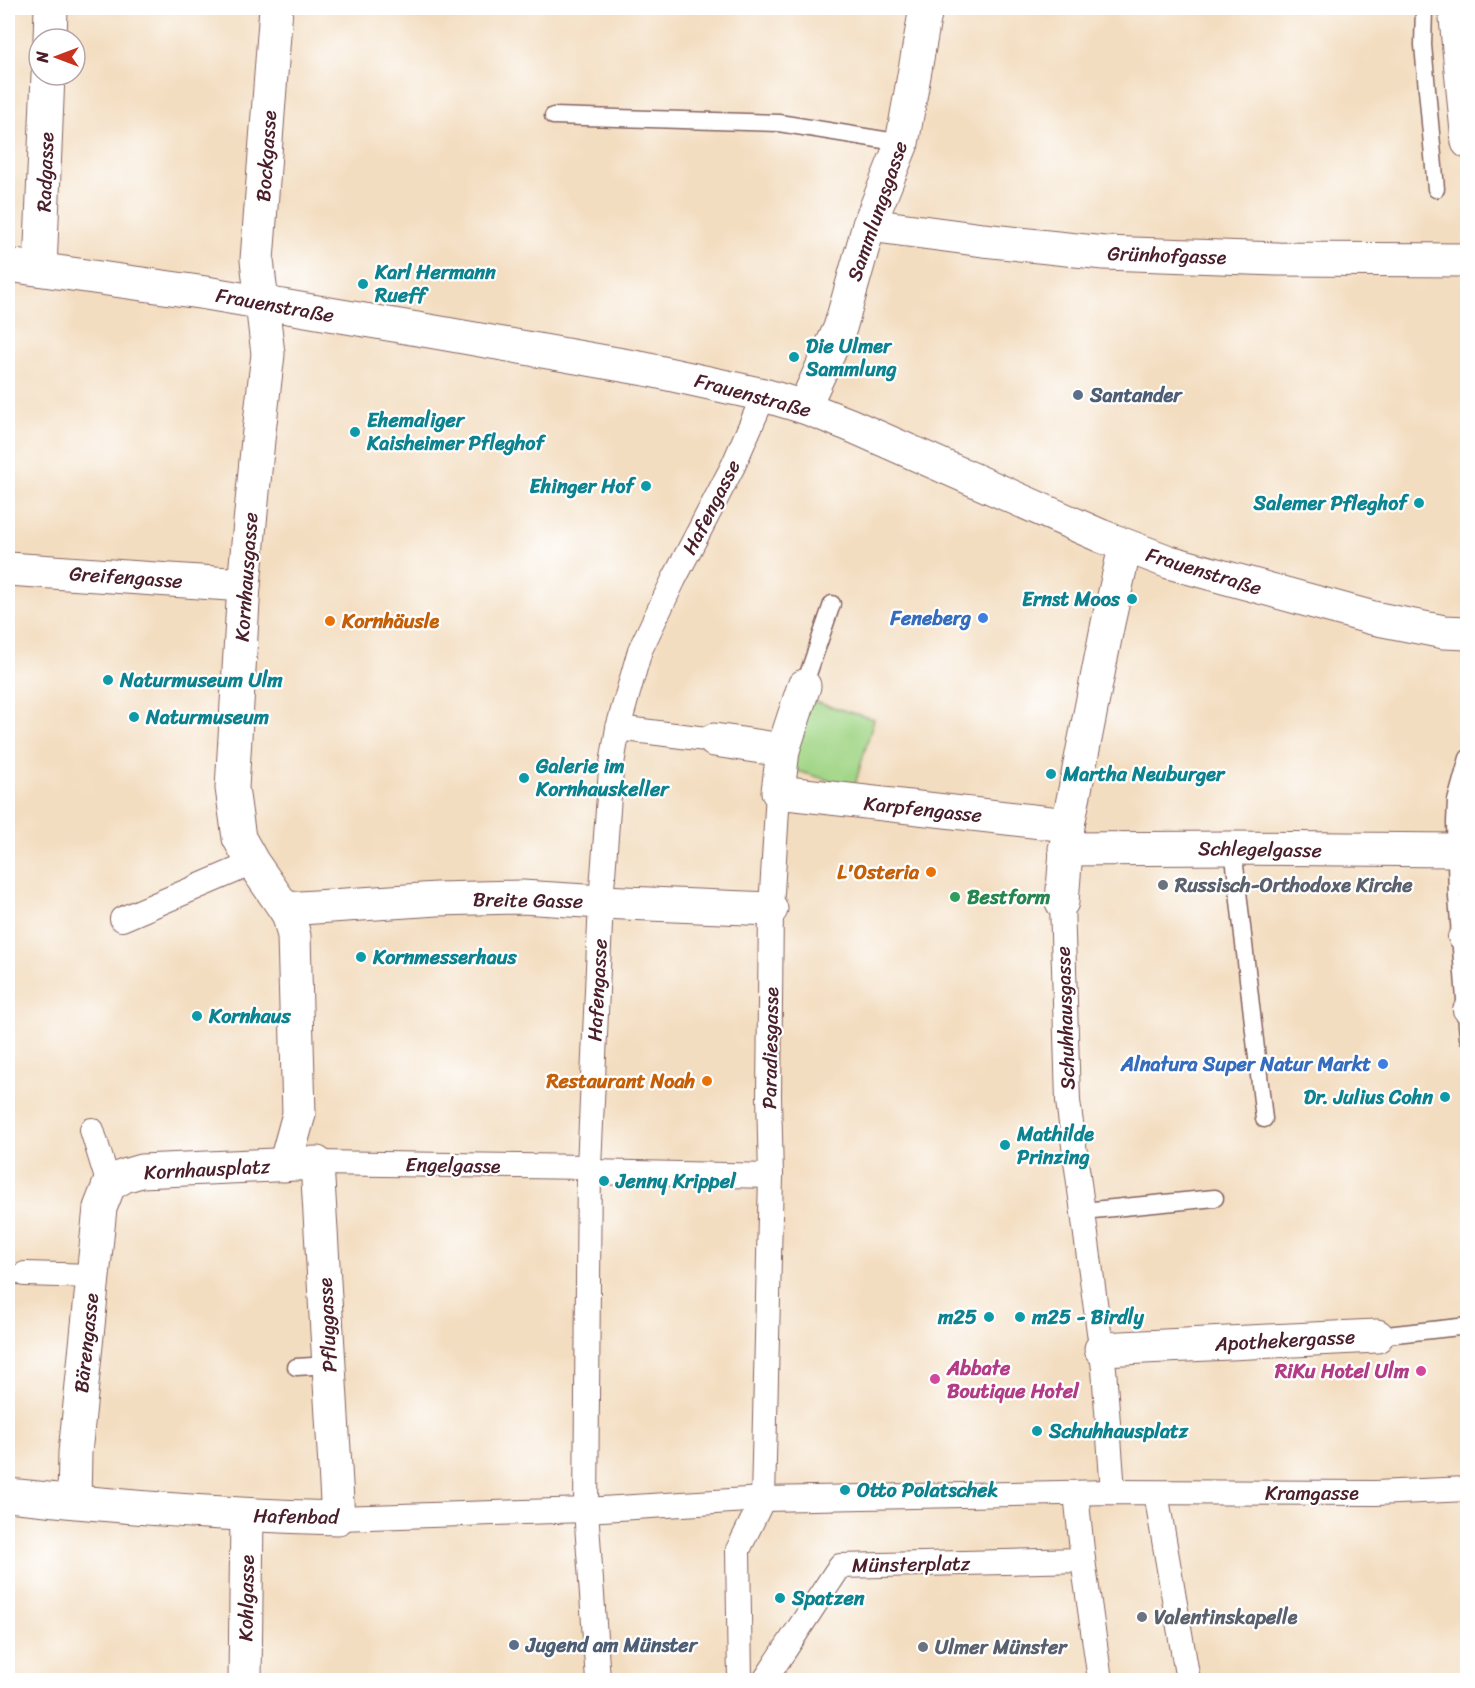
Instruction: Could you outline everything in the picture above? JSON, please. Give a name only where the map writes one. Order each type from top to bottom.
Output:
[{"type":"street","points":[[50,27],[51,8]]},
{"type":"street","name":"Bockgasse","points":[[263,303],[257,260],[276,8]]},
{"type":"street","name":"Sammlungsgasse","points":[[804,407],[840,328],[869,225],[902,143],[926,8]]},
{"type":"street","points":[[1455,8],[1467,142]]},
{"type":"street","name":"Radgasse","points":[[40,269],[48,87]]},
{"type":"street","name":"Grünhofgasse","points":[[869,225],[1104,253],[1278,259],[1467,260]]},
{"type":"street","name":"Frauenstraße","points":[[8,265],[188,290],[645,369],[764,395],[804,407],[911,451],[1125,547],[1192,570],[1373,618],[1444,632],[1467,633]]},
{"type":"street","name":"Kornhausgasse","points":[[263,303],[268,354],[244,585],[232,788],[239,838],[253,863],[285,909]]},
{"type":"street","name":"Hafengasse","points":[[586,1510],[589,1169],[601,902],[611,770],[618,728],[640,650],[733,466],[764,395]]},
{"type":"street","name":"Schuhhausgasse","points":[[1113,1492],[1101,1349],[1068,1101],[1062,902],[1067,837],[1125,547]]},
{"type":"street","name":"Greifengasse","points":[[8,569],[244,585]]},
{"type":"street","name":"Paradiesgasse","points":[[763,1499],[771,1176],[769,1096],[771,909],[778,792],[783,750],[804,686]]},
{"type":"street","points":[[618,728],[783,750]]},
{"type":"street","name":"Karpfengasse","points":[[778,792],[1067,837]]},
{"type":"street","name":"Schlegelgasse","points":[[1067,837],[1459,866]]},
{"type":"street","points":[[122,919],[253,863]]},
{"type":"street","name":"Breite Gasse","points":[[285,909],[437,899],[522,897],[771,909]]},
{"type":"street","name":"Kornhausplatz","points":[[109,1185],[124,1176],[141,1172],[285,1165],[299,1114],[294,936],[290,916],[285,909]]},
{"type":"street","points":[[92,1130],[109,1185]]},
{"type":"street","points":[[285,1165],[317,1163]]},
{"type":"street","name":"Engelgasse","points":[[317,1163],[771,1176]]},
{"type":"street","name":"Pfluggasse","points":[[317,1163],[338,1518]]},
{"type":"street","name":"Bärengasse","points":[[74,1502],[75,1454],[100,1208],[109,1185]]},
{"type":"street","points":[[25,1274],[93,1276]]},
{"type":"street","name":"Apothekergasse","points":[[1101,1349],[1377,1336]]},
{"type":"street","name":"Kramgasse","points":[[1156,1493],[1375,1493],[1467,1489]]},
{"type":"street","points":[[598,1680],[586,1510],[763,1499],[1113,1492],[1156,1493],[1188,1680]]},
{"type":"street","points":[[1076,1493],[1100,1680]]},
{"type":"street","name":"Hafenbad","points":[[8,1495],[247,1515],[338,1518],[586,1510]]},
{"type":"street","points":[[740,1680],[738,1550],[763,1499]]},
{"type":"street","name":"Kohlgasse","points":[[245,1680],[247,1515]]},
{"type":"street","name":"Münsterplatz","points":[[765,1680],[840,1566],[1083,1560]]},
{"type":"lane","points":[[1424,8],[1423,45],[1436,189]]},
{"type":"lane","points":[[553,116],[779,123],[902,143]]},
{"type":"lane","name":"Paradiesgasse","points":[[804,686],[832,604]]},
{"type":"lane","points":[[1467,758],[1456,801],[1467,1038]]},
{"type":"lane","points":[[1456,801],[1467,786]]},
{"type":"lane","points":[[1233,848],[1264,1119]]},
{"type":"lane","points":[[1083,1211],[1215,1198]]},
{"type":"lane","name":"Apothekergasse","points":[[1377,1336],[1467,1326]]},
{"type":"lane","points":[[296,1367],[329,1365]]},
{"type":"green space","points":[[808,700],[874,719],[854,788],[788,768]]},
{"type":"place","name":"Karl Hermann Rueff","points":[[363,284]]},
{"type":"place","name":"Die Ulmer Sammlung","points":[[794,357]]},
{"type":"place","name":"Santander","points":[[1078,395]]},
{"type":"place","name":"Ehemaliger Kaisheimer Pfleghof","points":[[355,432]]},
{"type":"place","name":"Ehinger Hof","points":[[646,486]]},
{"type":"place","name":"Salemer Pfleghof","points":[[1419,503]]},
{"type":"place","name":"Ernst Moos","points":[[1132,599]]},
{"type":"place","name":"Feneberg","points":[[983,618]]},
{"type":"place","name":"Kornhäusle","points":[[330,621]]},
{"type":"place","name":"Naturmuseum Ulm","points":[[108,680]]},
{"type":"place","name":"Naturmuseum","points":[[134,717]]},
{"type":"place","name":"Martha Neuburger","points":[[1051,774]]},
{"type":"place","name":"Galerie im Kornhauskeller","points":[[524,778]]},
{"type":"place","name":"L'Osteria","points":[[931,872]]},
{"type":"place","name":"Russisch-Orthodoxe Kirche","points":[[1163,885]]},
{"type":"place","name":"Bestform","points":[[955,897]]},
{"type":"place","name":"Kornmesserhaus","points":[[361,957]]},
{"type":"place","name":"Kornhaus","points":[[197,1016]]},
{"type":"place","name":"Alnatura Super Natur Markt","points":[[1383,1064]]},
{"type":"place","name":"Restaurant Noah","points":[[707,1081]]},
{"type":"place","name":"Dr. Julius Cohn","points":[[1445,1097]]},
{"type":"place","name":"Mathilde Prinzing","points":[[1005,1145]]},
{"type":"place","name":"Jenny Krippel","points":[[604,1181]]},
{"type":"place","name":"m25","points":[[989,1317]]},
{"type":"place","name":"m25 - Birdly","points":[[1020,1317]]},
{"type":"place","name":"RiKu Hotel Ulm","points":[[1421,1371]]},
{"type":"place","name":"Abbate Boutique Hotel","points":[[935,1379]]},
{"type":"place","name":"Schuhhausplatz","points":[[1037,1431]]},
{"type":"place","name":"Otto Polatschek","points":[[845,1490]]},
{"type":"place","name":"Spatzen","points":[[780,1598]]},
{"type":"place","name":"Valentinskapelle","points":[[1142,1617]]},
{"type":"place","name":"Jugend am Münster","points":[[514,1645]]},
{"type":"place","name":"Ulmer Münster","points":[[923,1647]]}]
